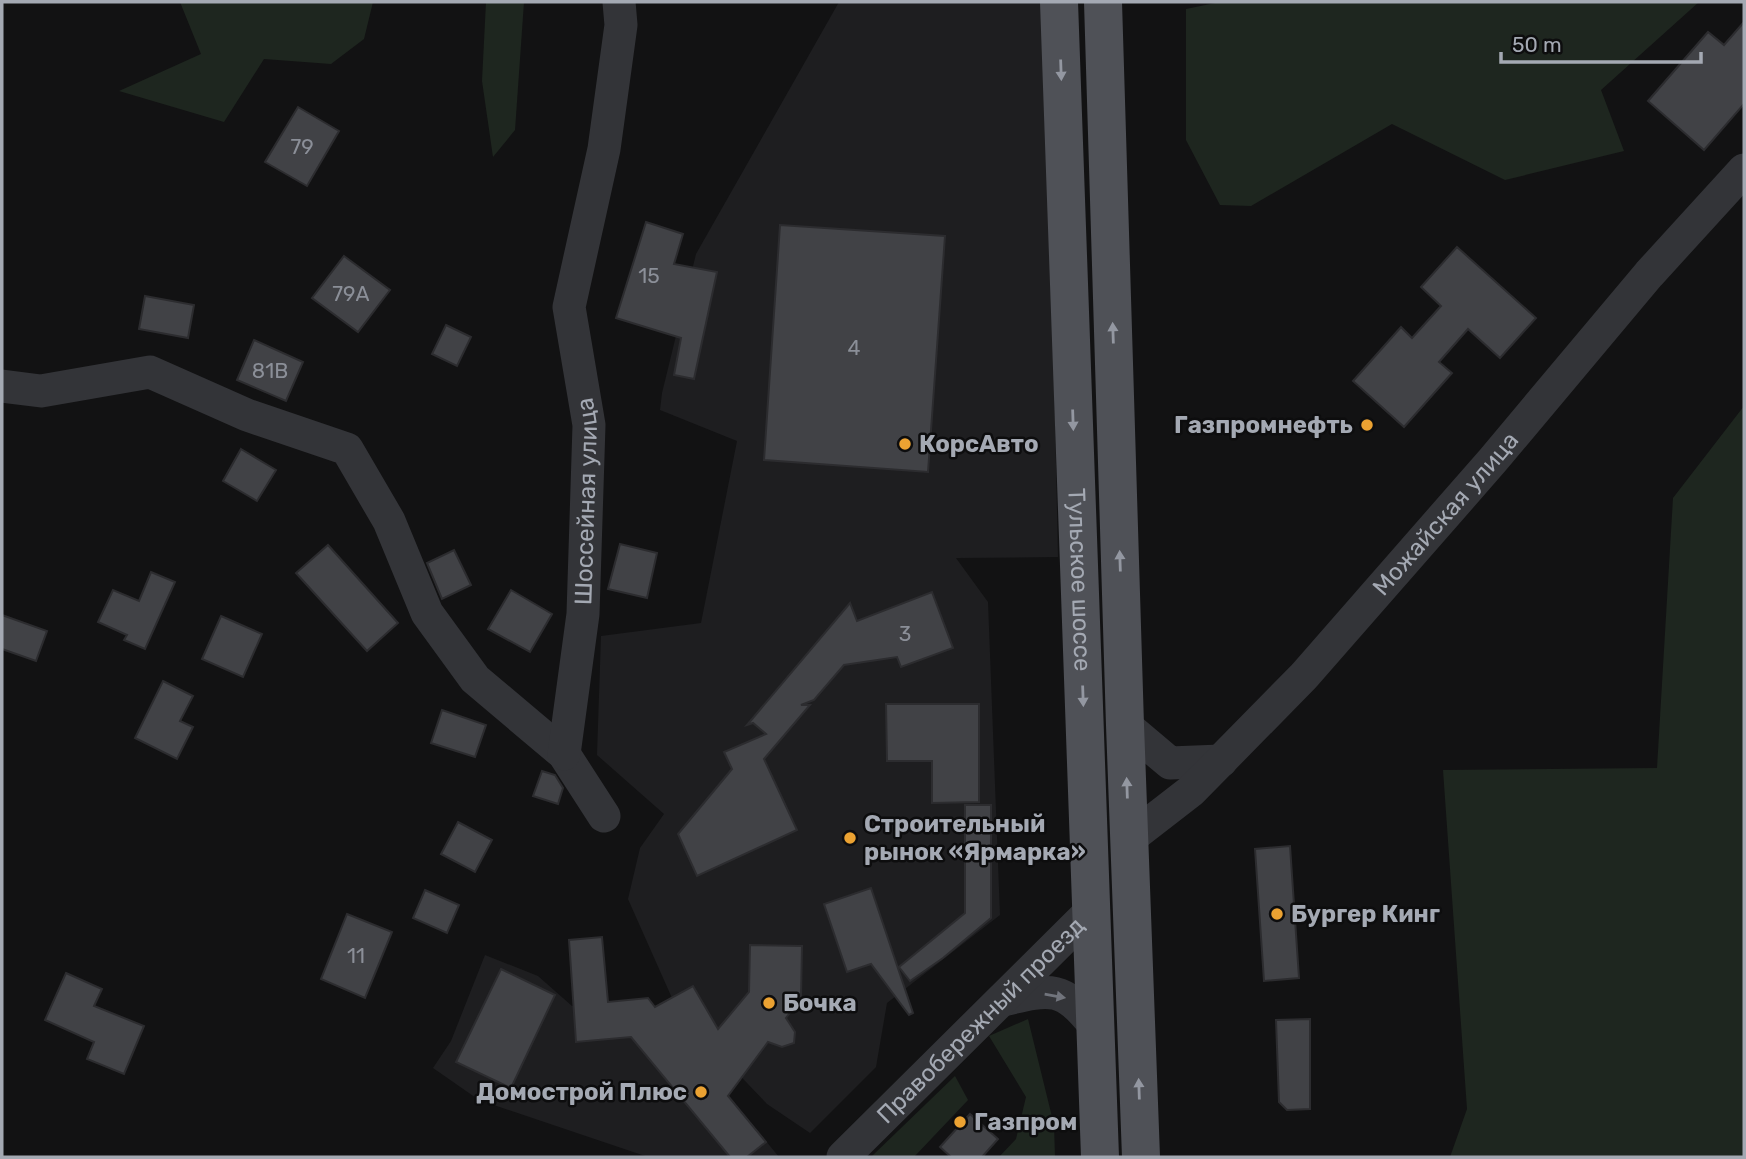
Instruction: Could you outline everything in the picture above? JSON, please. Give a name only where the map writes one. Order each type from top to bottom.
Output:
[{"type":"main road","name":"Тульское шоссе","points":[[1059,2],[1100,1157]]},
{"type":"main road","name":"Тульское шоссе","points":[[1103,2],[1141,1157]]},
{"type":"street","name":"Шоссейная улица","points":[[565,754],[583,614],[589,425],[569,307],[604,149],[621,25],[619,2]]},
{"type":"street","name":"Можайская улица","points":[[1129,839],[1191,791],[1304,676],[1493,460],[1649,274],[1744,170]]},
{"type":"street","points":[[2,386],[41,391],[150,372],[247,415],[347,449],[389,521],[427,613],[475,679],[565,754],[604,816]]},
{"type":"street","points":[[1125,725],[1170,763],[1222,761]]},
{"type":"street","name":"Правобережный проезд","points":[[843,1157],[1090,912]]},
{"type":"street","points":[[1003,1000],[1033,993],[1059,994],[1076,1003],[1095,1026]]},
{"type":"shaded area","points":[[180,2],[373,2],[364,39],[331,64],[264,59],[224,122],[119,91],[201,54]]},
{"type":"shaded area","points":[[486,2],[524,2],[515,130],[493,157],[482,81]]},
{"type":"shaded area","points":[[839,2],[1046,2],[1058,557],[956,558],[988,602],[1000,915],[887,1003],[876,1067],[810,1133],[767,1104],[681,1014],[628,899],[640,848],[664,814],[597,755],[601,636],[701,623],[737,441],[660,410],[696,254]]},
{"type":"shaded area","points":[[1220,2],[1699,2],[1601,90],[1624,151],[1505,180],[1392,124],[1251,206],[1220,205],[1186,140],[1186,9]]},
{"type":"shaded area","points":[[1744,406],[1744,1157],[1450,1157],[1467,1109],[1443,770],[1657,768],[1673,498]]},
{"type":"shaded area","points":[[485,955],[538,976],[572,1006],[648,998],[779,1157],[648,1157],[479,1100],[433,1068],[451,1041]]},
{"type":"shaded area","points":[[1028,1019],[1054,1125],[1055,1157],[999,1157],[1016,1139],[1026,1097],[989,1036]]},
{"type":"shaded area","points":[[955,1076],[968,1100],[914,1157],[871,1157]]},
{"type":"building","points":[[1744,22],[1744,104],[1704,150],[1648,101],[1708,32],[1724,45]]},
{"type":"building","points":[[298,107],[339,131],[307,186],[265,162]]},
{"type":"building","points":[[646,222],[683,234],[674,264],[717,272],[694,379],[674,375],[681,338],[616,318]]},
{"type":"building","points":[[780,225],[945,236],[928,472],[764,460]]},
{"type":"building","points":[[1457,247],[1536,318],[1500,358],[1468,329],[1439,362],[1452,373],[1404,427],[1353,381],[1401,327],[1412,338],[1441,306],[1421,287]]},
{"type":"building","points":[[344,256],[390,290],[358,332],[312,298]]},
{"type":"building","points":[[145,296],[194,305],[188,338],[139,329]]},
{"type":"building","points":[[446,325],[471,337],[457,366],[432,354]]},
{"type":"building","points":[[254,340],[303,362],[286,401],[237,380]]},
{"type":"building","points":[[241,449],[276,470],[257,501],[223,481]]},
{"type":"building","points":[[620,544],[657,553],[647,598],[608,589]]},
{"type":"building","points":[[328,545],[398,623],[367,651],[296,573]]},
{"type":"building","points":[[454,550],[471,585],[442,599],[427,563]]},
{"type":"building","points":[[151,572],[175,582],[145,649],[124,640],[127,635],[98,622],[113,590],[139,601]]},
{"type":"building","points":[[511,590],[552,614],[530,652],[488,629]]},
{"type":"building","points":[[932,592],[953,648],[901,667],[897,657],[844,665],[814,700],[801,705],[810,705],[764,759],[797,830],[697,876],[678,834],[732,769],[724,752],[766,734],[753,723],[747,725],[850,603],[857,621]]},
{"type":"building","points":[[2,615],[47,631],[36,661],[2,649]]},
{"type":"building","points":[[221,616],[262,634],[243,677],[202,659]]},
{"type":"building","points":[[163,681],[193,696],[180,721],[193,727],[177,759],[135,738]]},
{"type":"building","points":[[886,704],[979,704],[979,802],[932,803],[932,761],[887,761]]},
{"type":"building","points":[[442,710],[486,725],[475,757],[431,743]]},
{"type":"building","points":[[542,771],[555,775],[563,788],[558,804],[533,796]]},
{"type":"building","points":[[965,805],[991,805],[991,918],[943,958],[910,981],[899,967],[965,913]]},
{"type":"building","points":[[458,822],[492,840],[475,872],[441,854]]},
{"type":"building","name":"Бургер Кинг","points":[[1290,846],[1299,978],[1264,981],[1255,849]]},
{"type":"building","points":[[871,888],[913,1013],[909,1015],[871,964],[847,972],[824,904]]},
{"type":"building","points":[[425,890],[459,905],[447,933],[413,918]]},
{"type":"building","points":[[347,914],[392,932],[365,998],[321,979]]},
{"type":"building","points":[[602,937],[608,1002],[648,998],[655,1007],[693,986],[718,1029],[749,992],[750,945],[802,946],[801,998],[786,1018],[795,1032],[794,1043],[782,1047],[768,1042],[728,1096],[766,1142],[747,1157],[730,1157],[631,1037],[576,1042],[569,940]]},
{"type":"building","points":[[501,969],[555,995],[511,1088],[456,1062]]},
{"type":"building","points":[[66,973],[102,989],[94,1006],[144,1026],[124,1074],[87,1059],[94,1042],[45,1020]]},
{"type":"building","points":[[1310,1019],[1310,1109],[1287,1110],[1279,1102],[1276,1020]]},
{"type":"building","points":[[970,1114],[998,1139],[982,1157],[951,1157],[940,1147]]},
{"type":"place","name":"Газпромнефть","points":[[1367,425]]},
{"type":"place","name":"КорсАвто","points":[[905,444]]},
{"type":"place","name":"Строительный рынок «Ярмарка»","points":[[850,838]]},
{"type":"place","name":"Бургер Кинг","points":[[1277,914]]},
{"type":"place","name":"Бочка","points":[[769,1003]]},
{"type":"place","name":"Домострой Плюс","points":[[701,1092]]},
{"type":"place","name":"Газпром","points":[[960,1122]]}]
